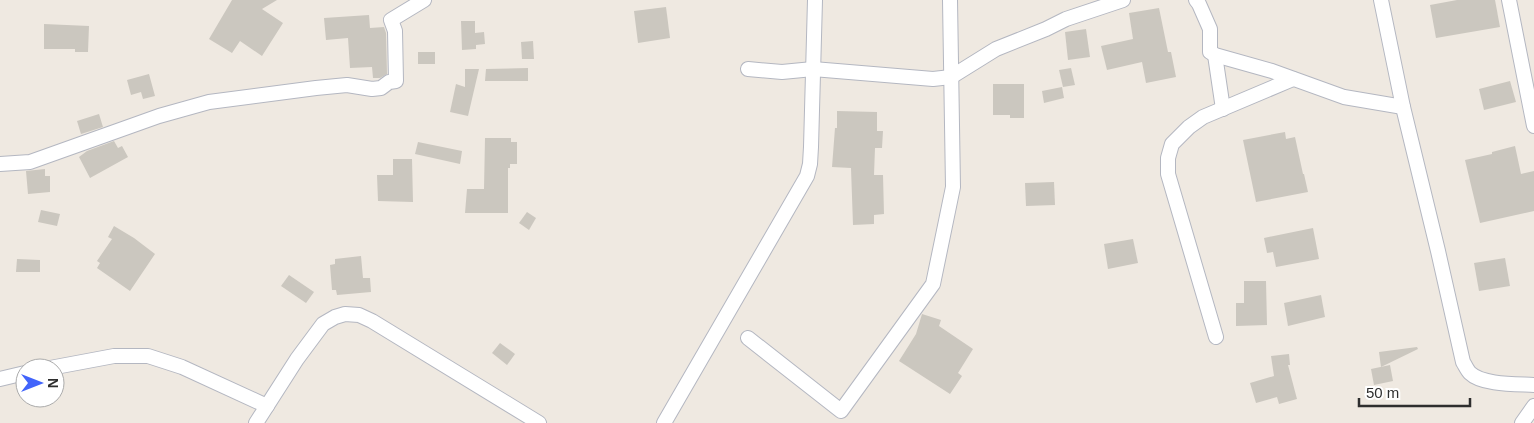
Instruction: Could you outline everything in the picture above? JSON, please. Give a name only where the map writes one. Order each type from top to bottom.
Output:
[{"type":"street","points":[[0,164],[30,162],[159,116],[209,102],[347,85],[372,89],[381,88],[389,82],[396,81],[395,31],[392,20],[424,0]]},
{"type":"street","points":[[664,423],[807,176],[811,147],[815,0]]},
{"type":"street","points":[[748,338],[841,411],[933,284],[953,187],[950,0]]},
{"type":"street","points":[[748,69],[782,72],[813,69],[933,79],[951,77],[996,49],[1046,29],[1066,18],[1123,0]]},
{"type":"street","points":[[1196,0],[1210,29],[1210,52],[1215,55],[1344,97],[1403,107]]},
{"type":"street","points":[[1381,0],[1403,107],[1463,362],[1470,373],[1496,383],[1534,385]]},
{"type":"street","points":[[1508,0],[1534,126]]},
{"type":"street","points":[[1215,55],[1223,109]]},
{"type":"street","points":[[1216,337],[1168,174],[1168,158],[1172,144],[1188,127],[1203,116],[1293,79]]},
{"type":"street","points":[[256,423],[297,358],[323,324],[345,314],[359,315],[372,321],[539,423]]},
{"type":"street","points":[[65,365],[114,356],[148,356],[182,367],[266,406]]},
{"type":"street","points":[[0,379],[15,376]]},
{"type":"street","points":[[1522,423],[1534,406]]},
{"type":"building","points":[[232,0],[277,0],[262,9],[283,23],[262,56],[240,41],[232,53],[209,39]]},
{"type":"building","points":[[1457,0],[1495,0],[1500,27],[1436,38],[1430,5]]},
{"type":"building","points":[[666,7],[670,38],[638,43],[634,11]]},
{"type":"building","points":[[1159,8],[1168,52],[1171,52],[1176,77],[1146,83],[1142,62],[1107,70],[1101,46],[1133,39],[1129,13]]},
{"type":"building","points":[[369,15],[370,28],[384,27],[386,33],[387,74],[380,78],[373,78],[372,67],[350,68],[348,38],[326,40],[324,18]]},
{"type":"building","points":[[461,21],[475,21],[475,33],[484,32],[485,44],[476,45],[476,49],[462,50]]},
{"type":"building","points":[[44,24],[89,26],[88,52],[75,52],[75,49],[44,49]]},
{"type":"building","points":[[1086,29],[1090,57],[1068,60],[1065,32]]},
{"type":"building","points":[[533,41],[534,59],[522,59],[521,42]]},
{"type":"building","points":[[418,52],[435,52],[435,64],[418,64]]},
{"type":"building","points":[[528,68],[528,81],[485,81],[486,69]]},
{"type":"building","points":[[1071,68],[1075,85],[1063,87],[1059,70]]},
{"type":"building","points":[[465,69],[479,69],[468,116],[450,112],[456,84],[465,87]]},
{"type":"building","points":[[149,74],[155,96],[143,99],[141,92],[131,95],[127,80]]},
{"type":"building","points":[[1510,81],[1516,102],[1484,110],[1479,89]]},
{"type":"building","points":[[993,84],[1024,84],[1024,118],[1010,118],[1010,115],[993,115]]},
{"type":"building","points":[[1062,87],[1064,98],[1044,103],[1042,91]]},
{"type":"building","points":[[837,111],[877,112],[877,131],[883,131],[882,148],[875,148],[874,175],[883,175],[884,214],[874,215],[874,224],[853,225],[851,168],[832,167],[835,128],[837,128]]},
{"type":"building","points":[[99,114],[103,127],[81,134],[77,121]]},
{"type":"building","points":[[1285,132],[1286,139],[1295,137],[1308,192],[1256,202],[1243,140]]},
{"type":"building","points":[[485,138],[511,138],[511,142],[517,142],[517,164],[510,164],[510,168],[508,168],[508,213],[465,213],[467,189],[484,189]]},
{"type":"building","points":[[114,141],[118,148],[122,146],[128,157],[90,178],[79,157],[87,151]]},
{"type":"building","points":[[418,142],[462,151],[460,164],[415,154]]},
{"type":"building","points":[[1515,146],[1521,174],[1534,171],[1534,211],[1480,223],[1465,160],[1492,154],[1492,152]]},
{"type":"building","points":[[393,159],[412,159],[413,202],[378,201],[377,175],[393,175]]},
{"type":"building","points":[[45,169],[45,176],[50,176],[50,192],[28,194],[26,171]]},
{"type":"building","points":[[1054,182],[1055,205],[1026,206],[1025,183]]},
{"type":"building","points":[[41,210],[60,214],[57,226],[38,222]]},
{"type":"building","points":[[527,212],[536,218],[529,230],[519,223]]},
{"type":"building","points":[[114,226],[155,254],[130,291],[97,268],[100,263],[97,261],[112,239],[108,237]]},
{"type":"building","points":[[1313,228],[1319,259],[1276,267],[1273,252],[1267,253],[1264,238]]},
{"type":"building","points":[[1133,239],[1138,263],[1108,269],[1104,244]]},
{"type":"building","points":[[361,256],[363,278],[370,278],[371,292],[337,295],[336,290],[332,290],[330,265],[335,264],[335,259]]},
{"type":"building","points":[[1505,258],[1510,286],[1479,291],[1474,263]]},
{"type":"building","points":[[17,259],[40,260],[40,272],[16,272]]},
{"type":"building","points":[[289,275],[314,292],[306,303],[281,286]]},
{"type":"building","points":[[1244,281],[1266,281],[1267,325],[1236,326],[1236,303],[1244,303]]},
{"type":"building","points":[[1321,295],[1325,317],[1288,326],[1284,303]]},
{"type":"building","points":[[922,314],[941,320],[939,326],[973,349],[958,373],[962,376],[950,394],[899,361],[916,334]]},
{"type":"building","points":[[500,343],[515,354],[507,365],[492,353]]},
{"type":"building","points":[[1417,347],[1418,349],[1381,367],[1379,352]]},
{"type":"building","points":[[1289,354],[1290,365],[1288,365],[1297,399],[1279,404],[1277,397],[1256,403],[1250,383],[1274,376],[1271,356]]},
{"type":"building","points":[[1390,365],[1393,381],[1374,385],[1371,369]]}]
